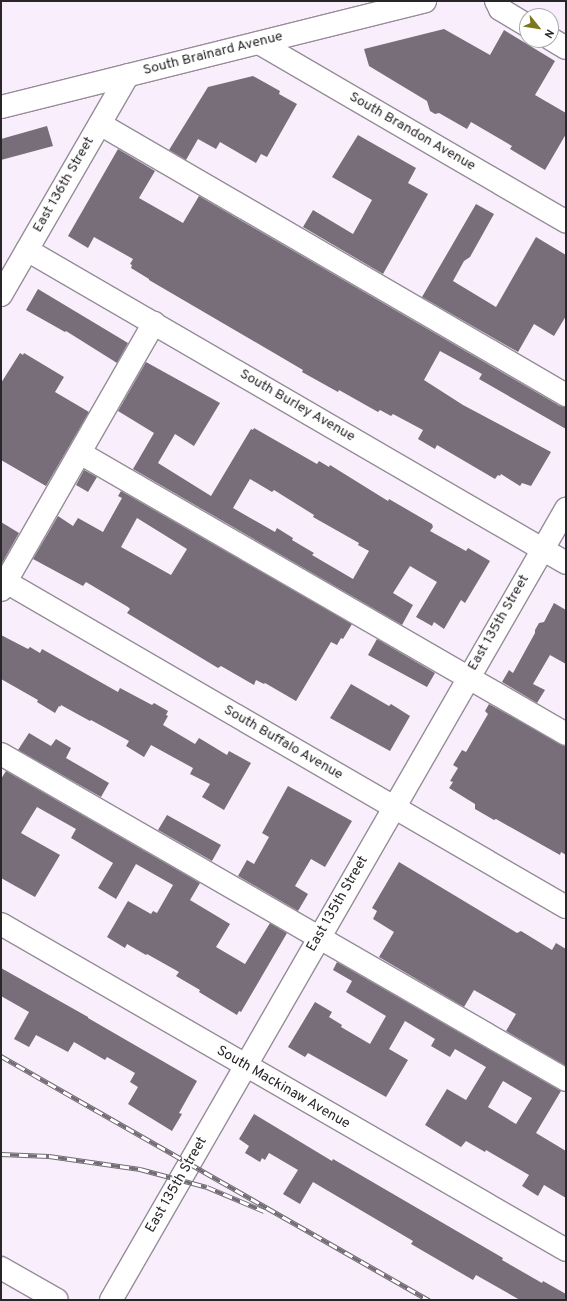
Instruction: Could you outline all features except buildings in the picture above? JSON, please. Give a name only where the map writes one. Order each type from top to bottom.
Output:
[{"type":"street","name":"South Brainard Avenue","points":[[1,107],[425,1]]},
{"type":"street","points":[[496,1],[500,9],[519,20]]},
{"type":"street","name":"South Brandon Avenue","points":[[259,42],[566,222]]},
{"type":"street","name":"East 136th Street","points":[[1,295],[128,76]]},
{"type":"street","points":[[100,124],[566,395]]},
{"type":"street","points":[[1,264],[25,254]]},
{"type":"street","name":"South Burley Avenue","points":[[25,254],[154,324],[566,563]]},
{"type":"street","points":[[2,584],[80,453],[154,324]]},
{"type":"street","points":[[80,453],[566,734]]},
{"type":"street","name":"East 135th Street","points":[[111,1300],[246,1067],[393,807],[566,509]]},
{"type":"street","name":"South Buffalo Avenue","points":[[2,584],[393,807],[566,908]]},
{"type":"street","points":[[1,754],[566,1080]]},
{"type":"street","name":"South Mackinaw Avenue","points":[[1,924],[246,1067],[566,1250]]},
{"type":"street","points":[[1,1268],[56,1300]]},
{"type":"railway","points":[[1,1056],[429,1300]]},
{"type":"railway","points":[[1,1154],[49,1156],[140,1169],[207,1187],[264,1211]]}]
